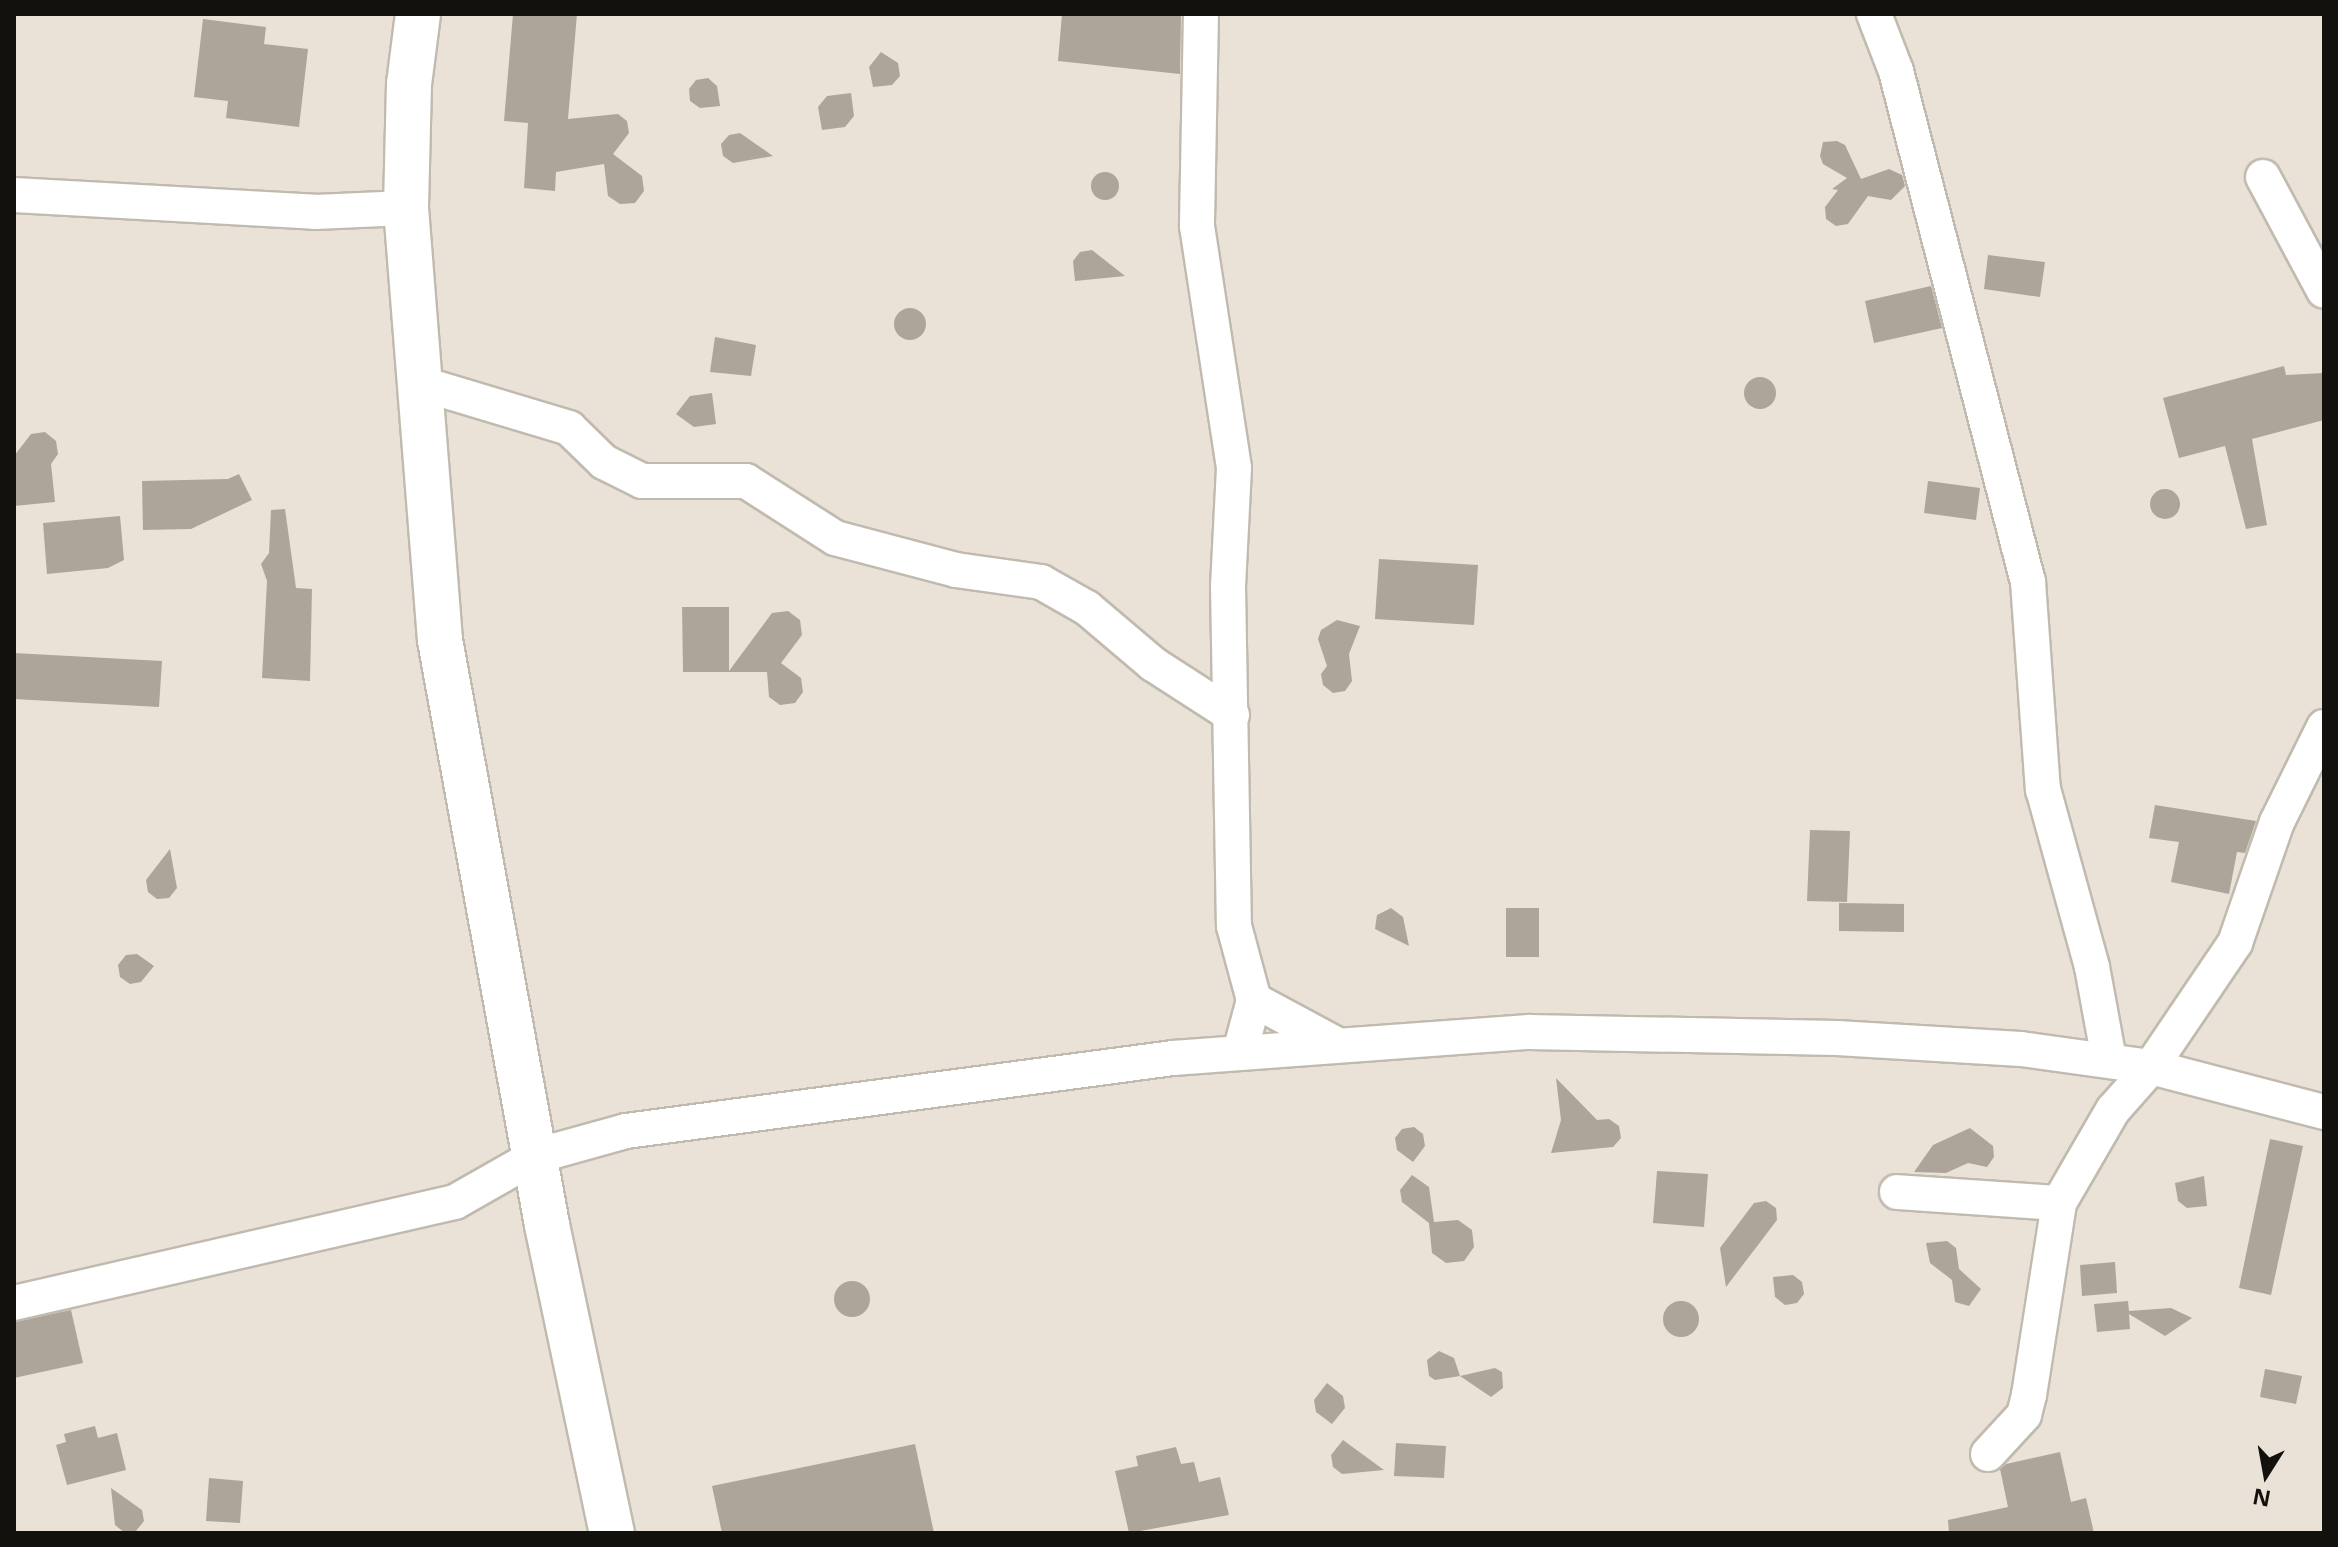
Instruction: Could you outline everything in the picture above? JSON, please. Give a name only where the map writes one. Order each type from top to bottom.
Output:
[{"type":"street","points":[[418,14],[409,84],[406,208],[416,382],[440,640],[536,1156],[612,1533]]},
{"type":"street","points":[[1201,14],[1197,226],[1234,468],[1228,586],[1234,926],[1254,1000],[1240,1052]]},
{"type":"street","points":[[1874,14],[1900,87],[2028,582],[2043,789],[2092,967],[2101,1058],[2113,1110]]},
{"type":"street","points":[[2263,177],[2324,291]]},
{"type":"street","points":[[14,195],[315,212],[406,208]]},
{"type":"street","points":[[416,382],[569,428],[604,462],[642,481],[746,481],[835,538],[956,570],[1041,582],[1087,608],[1153,664],[1232,715]]},
{"type":"street","points":[[1988,1454],[2024,1415],[2059,1203],[2113,1110],[2151,1067],[2235,943],[2277,822],[2324,727]]},
{"type":"street","points":[[1254,1000],[1334,1043]]},
{"type":"street","points":[[14,1303],[455,1202],[536,1156],[626,1131],[725,1114],[1334,1043],[1449,1034],[1837,1038],[2101,1058],[2151,1067],[2324,1112]]},
{"type":"street","points":[[1897,1192],[2059,1203]]},
{"type":"building","points":[[513,14],[577,14],[568,119],[618,114],[627,121],[629,133],[613,154],[642,176],[644,191],[635,203],[620,204],[608,196],[604,164],[556,172],[555,191],[524,188],[528,123],[504,121]]},
{"type":"building","points":[[1062,14],[1181,14],[1180,74],[1058,61]]},
{"type":"building","points":[[203,19],[266,27],[264,44],[308,49],[299,127],[226,118],[228,101],[194,97]]},
{"type":"building","points":[[881,52],[898,63],[900,76],[892,85],[873,87],[869,67]]},
{"type":"building","points":[[708,78],[717,86],[720,106],[700,108],[690,101],[689,89],[696,80]]},
{"type":"building","points":[[851,93],[854,116],[845,127],[822,130],[818,107],[827,96]]},
{"type":"building","points":[[740,133],[773,156],[733,163],[723,156],[721,144],[729,135]]},
{"type":"building","points":[[1837,141],[1845,145],[1861,179],[1889,169],[1902,175],[1905,186],[1891,200],[1868,196],[1848,224],[1836,226],[1826,219],[1825,207],[1838,190],[1832,189],[1847,178],[1823,164],[1820,156],[1823,142]]},
{"type":"building","points":[[1105,172],[1115,176],[1119,186],[1115,196],[1105,200],[1095,196],[1091,186],[1095,176]]},
{"type":"building","points":[[1092,250],[1125,276],[1075,281],[1073,261],[1080,252]]},
{"type":"building","points":[[1988,255],[2045,262],[2040,297],[1984,289]]},
{"type":"building","points":[[1931,286],[1942,328],[1874,343],[1865,301]]},
{"type":"building","points":[[910,308],[921,313],[926,324],[921,335],[910,340],[899,335],[894,324],[899,313]]},
{"type":"building","points":[[715,337],[756,345],[751,376],[710,372]]},
{"type":"building","points":[[2284,366],[2286,375],[2324,373],[2324,420],[2252,439],[2267,525],[2246,529],[2225,446],[2179,458],[2163,398]]},
{"type":"building","points":[[1760,377],[1771,382],[1776,393],[1771,404],[1760,409],[1749,404],[1744,393],[1749,382]]},
{"type":"building","points":[[712,393],[716,424],[694,427],[676,414],[690,396]]},
{"type":"building","points":[[45,432],[56,441],[58,454],[51,464],[55,502],[14,506],[14,456],[31,434]]},
{"type":"building","points":[[239,474],[252,500],[191,529],[143,530],[142,481],[228,479]]},
{"type":"building","points":[[1928,481],[1980,488],[1976,520],[1924,513]]},
{"type":"building","points":[[2165,489],[2171,490],[2179,498],[2179,510],[2171,518],[2165,519],[2159,518],[2151,510],[2150,504],[2151,498],[2159,490]]},
{"type":"building","points":[[285,509],[296,588],[312,589],[310,681],[262,678],[267,581],[261,564],[269,553],[271,510]]},
{"type":"building","points":[[120,516],[124,560],[108,568],[47,574],[43,523]]},
{"type":"building","points":[[1379,559],[1478,565],[1474,625],[1375,619]]},
{"type":"building","points":[[682,607],[729,607],[729,671],[772,613],[788,611],[800,620],[802,635],[781,663],[801,678],[803,692],[795,703],[780,705],[769,697],[767,672],[683,672]]},
{"type":"building","points":[[1337,620],[1360,626],[1349,654],[1352,681],[1345,691],[1333,693],[1323,685],[1321,674],[1327,666],[1318,639],[1321,630]]},
{"type":"building","points":[[14,653],[162,661],[159,707],[14,699]]},
{"type":"building","points":[[2155,805],[2256,821],[2245,853],[2237,852],[2229,894],[2171,882],[2179,842],[2149,838]]},
{"type":"building","points":[[1810,830],[1850,831],[1847,902],[1807,901]]},
{"type":"building","points":[[170,849],[177,888],[169,898],[157,899],[148,892],[146,880]]},
{"type":"building","points":[[1839,903],[1904,904],[1904,932],[1839,931]]},
{"type":"building","points":[[1391,908],[1403,917],[1409,946],[1375,929],[1377,915]]},
{"type":"building","points":[[1506,908],[1539,908],[1539,957],[1506,957]]},
{"type":"building","points":[[137,954],[154,966],[141,982],[130,984],[120,977],[118,965],[126,955]]},
{"type":"building","points":[[1556,1078],[1597,1120],[1609,1119],[1619,1126],[1621,1138],[1613,1147],[1551,1153],[1561,1120]]},
{"type":"building","points":[[1414,1127],[1423,1134],[1425,1146],[1413,1162],[1397,1150],[1395,1138],[1402,1129]]},
{"type":"building","points":[[1970,1128],[1993,1146],[1994,1157],[1987,1167],[1968,1163],[1946,1173],[1914,1172],[1933,1145]]},
{"type":"building","points":[[2270,1139],[2303,1146],[2271,1295],[2239,1288]]},
{"type":"building","points":[[1657,1171],[1708,1174],[1704,1227],[1653,1223]]},
{"type":"building","points":[[1412,1175],[1429,1187],[1434,1222],[1458,1220],[1472,1230],[1474,1247],[1464,1261],[1446,1263],[1432,1253],[1429,1223],[1402,1202],[1400,1190]]},
{"type":"building","points":[[2204,1176],[2207,1206],[2187,1208],[2178,1201],[2175,1183]]},
{"type":"building","points":[[1766,1201],[1776,1208],[1777,1220],[1726,1287],[1720,1248],[1754,1203]]},
{"type":"building","points":[[1947,1241],[1956,1248],[1959,1269],[1981,1289],[1969,1306],[1955,1302],[1952,1280],[1930,1263],[1926,1243]]},
{"type":"building","points":[[2115,1262],[2117,1293],[2082,1296],[2080,1265]]},
{"type":"building","points":[[1793,1275],[1802,1282],[1804,1294],[1797,1303],[1785,1305],[1775,1297],[1773,1277]]},
{"type":"building","points":[[852,1281],[865,1286],[870,1299],[865,1312],[852,1317],[839,1312],[834,1299],[839,1286]]},
{"type":"building","points":[[1681,1301],[1694,1306],[1699,1319],[1694,1332],[1681,1337],[1668,1332],[1663,1319],[1668,1306]]},
{"type":"building","points":[[2128,1301],[2129,1311],[2171,1308],[2192,1318],[2165,1336],[2129,1314],[2130,1329],[2097,1332],[2094,1304]]},
{"type":"building","points":[[71,1310],[83,1363],[14,1378],[14,1322]]},
{"type":"building","points":[[1439,1351],[1454,1358],[1460,1376],[1435,1380],[1429,1376],[1427,1360]]},
{"type":"building","points":[[1495,1368],[1502,1372],[1503,1388],[1491,1397],[1460,1376]]},
{"type":"building","points":[[2265,1369],[2302,1376],[2296,1404],[2260,1397]]},
{"type":"building","points":[[1327,1383],[1343,1396],[1345,1408],[1332,1424],[1316,1412],[1314,1400]]},
{"type":"building","points":[[95,1426],[98,1438],[117,1433],[126,1470],[67,1485],[56,1445],[66,1442],[64,1434]]},
{"type":"building","points":[[1343,1440],[1384,1470],[1342,1474],[1333,1467],[1331,1455]]},
{"type":"building","points":[[1396,1443],[1446,1446],[1444,1478],[1394,1476]]},
{"type":"building","points":[[915,1444],[934,1533],[722,1533],[712,1486]]},
{"type":"building","points":[[1176,1447],[1181,1464],[1194,1462],[1199,1482],[1220,1477],[1229,1515],[1129,1533],[1115,1471],[1138,1466],[1136,1456]]},
{"type":"building","points":[[2060,1452],[2071,1502],[2086,1498],[2094,1533],[1949,1533],[1948,1520],[2008,1507],[2000,1469],[2006,1464]]},
{"type":"building","points":[[209,1478],[243,1481],[240,1523],[206,1521]]},
{"type":"building","points":[[111,1488],[142,1510],[144,1521],[136,1531],[125,1533],[115,1525]]}]
